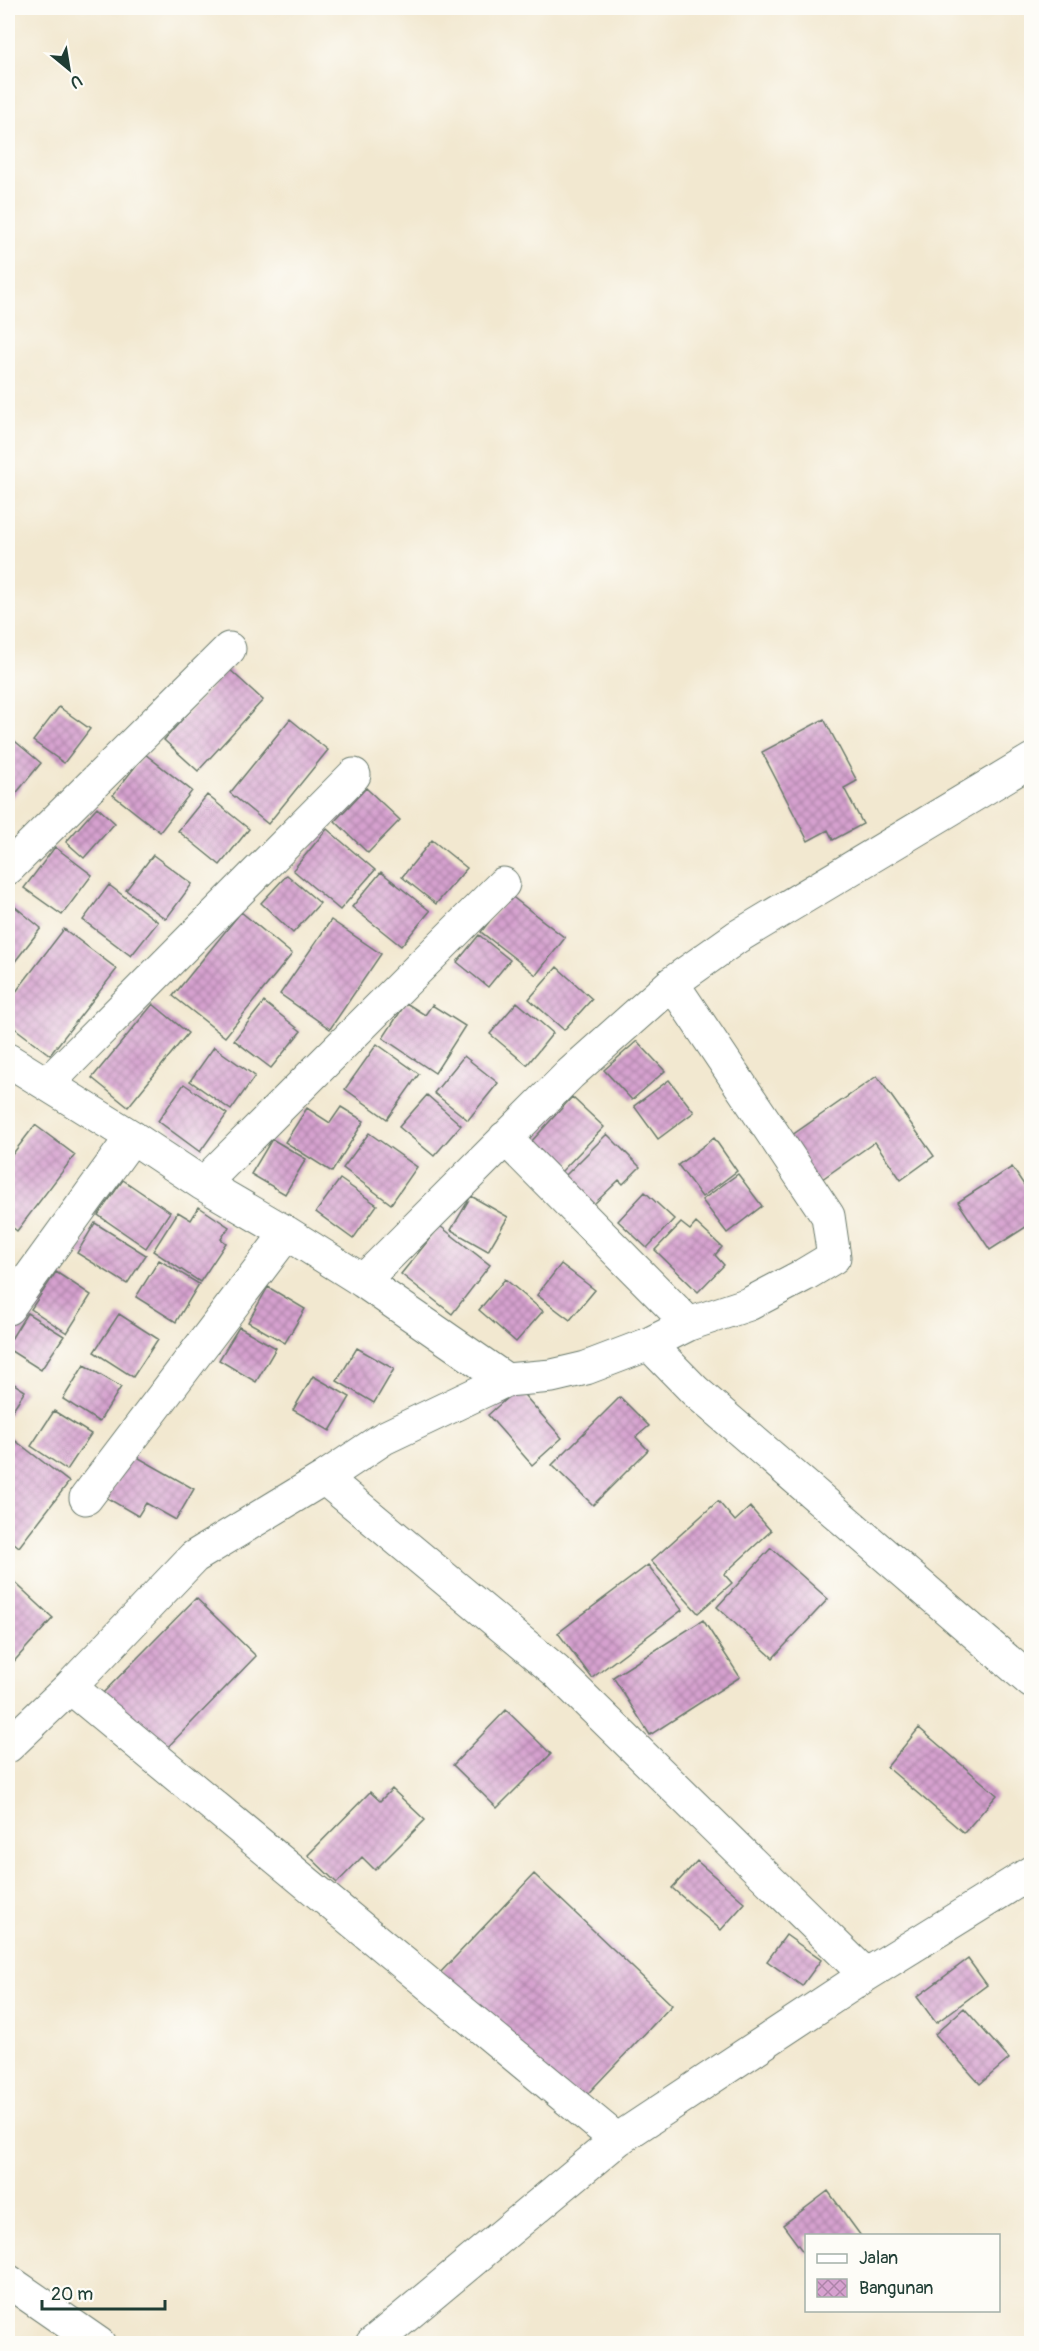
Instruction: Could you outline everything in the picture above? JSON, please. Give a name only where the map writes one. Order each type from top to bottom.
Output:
[{"type":"street","points":[[8,868],[229,649]]},
{"type":"street","points":[[363,1281],[570,1074],[672,983],[737,937],[1032,760]]},
{"type":"street","points":[[47,1084],[354,775]]},
{"type":"street","points":[[203,1184],[503,884]]},
{"type":"street","points":[[8,1746],[70,1687],[194,1557],[324,1478],[384,1438],[506,1380],[552,1376],[586,1368],[649,1344],[689,1324],[749,1304],[834,1257],[828,1216],[672,983]]},
{"type":"street","points":[[8,1060],[203,1184],[363,1281],[506,1380]]},
{"type":"street","points":[[8,1308],[132,1137]]},
{"type":"street","points":[[505,1138],[689,1324]]},
{"type":"street","points":[[86,1498],[287,1233]]},
{"type":"street","points":[[649,1344],[695,1391],[1032,1682]]},
{"type":"street","points":[[324,1478],[556,1671],[866,1975]]},
{"type":"street","points":[[70,1687],[617,2140]]},
{"type":"street","points":[[372,2343],[617,2140],[866,1975],[1032,1872]]},
{"type":"street","points":[[8,2281],[99,2343]]},
{"type":"building","points":[[228,668],[263,700],[198,771],[164,740]]},
{"type":"building","points":[[59,707],[90,729],[64,763],[33,741]]},
{"type":"building","points":[[290,719],[328,750],[268,824],[230,793]]},
{"type":"building","points":[[824,719],[857,781],[844,788],[863,824],[833,840],[828,830],[808,841],[762,752]]},
{"type":"building","points":[[10,737],[41,763],[9,802],[8,740]]},
{"type":"building","points":[[145,754],[192,791],[160,832],[113,795]]},
{"type":"building","points":[[366,788],[400,820],[368,853],[335,821]]},
{"type":"building","points":[[207,795],[249,829],[220,865],[178,831]]},
{"type":"building","points":[[97,807],[115,823],[84,858],[66,842]]},
{"type":"building","points":[[327,829],[375,870],[340,910],[293,870]]},
{"type":"building","points":[[432,840],[467,868],[436,904],[402,877]]},
{"type":"building","points":[[55,847],[92,875],[62,915],[24,888]]},
{"type":"building","points":[[153,855],[192,884],[166,919],[126,890]]},
{"type":"building","points":[[381,872],[430,911],[401,946],[352,907]]},
{"type":"building","points":[[287,875],[320,903],[293,933],[261,903]]},
{"type":"building","points":[[109,885],[158,922],[131,956],[83,920]]},
{"type":"building","points":[[510,895],[565,938],[536,975],[481,932]]},
{"type":"building","points":[[8,901],[41,928],[13,964],[8,959]]},
{"type":"building","points":[[241,912],[292,954],[225,1037],[173,996]]},
{"type":"building","points":[[331,920],[381,954],[330,1029],[280,994]]},
{"type":"building","points":[[64,929],[117,969],[50,1055],[8,1023],[8,1002]]},
{"type":"building","points":[[479,935],[510,960],[488,987],[457,962]]},
{"type":"building","points":[[557,967],[592,999],[564,1030],[529,999]]},
{"type":"building","points":[[264,1002],[301,1031],[271,1068],[234,1040]]},
{"type":"building","points":[[517,1002],[553,1033],[527,1065],[490,1034]]},
{"type":"building","points":[[406,1003],[425,1015],[432,1005],[465,1026],[435,1073],[383,1038]]},
{"type":"building","points":[[153,1004],[188,1033],[128,1107],[92,1078]]},
{"type":"building","points":[[637,1041],[665,1071],[632,1100],[604,1070]]},
{"type":"building","points":[[377,1044],[419,1074],[387,1119],[345,1089]]},
{"type":"building","points":[[214,1047],[255,1076],[231,1110],[190,1081]]},
{"type":"building","points":[[464,1056],[498,1083],[468,1120],[434,1093]]},
{"type":"building","points":[[877,1076],[934,1156],[901,1180],[875,1142],[815,1184],[785,1140]]},
{"type":"building","points":[[669,1080],[694,1112],[658,1139],[634,1106]]},
{"type":"building","points":[[184,1084],[227,1114],[200,1152],[158,1121]]},
{"type":"building","points":[[427,1095],[461,1125],[434,1156],[399,1127]]},
{"type":"building","points":[[572,1097],[604,1127],[561,1172],[530,1143]]},
{"type":"building","points":[[341,1107],[364,1121],[332,1172],[285,1142],[307,1108],[330,1123]]},
{"type":"building","points":[[35,1125],[75,1155],[17,1231],[8,1224],[8,1160]]},
{"type":"building","points":[[369,1133],[417,1167],[391,1204],[343,1168]]},
{"type":"building","points":[[607,1134],[640,1167],[623,1184],[619,1180],[594,1204],[565,1176]]},
{"type":"building","points":[[714,1138],[737,1171],[702,1197],[678,1165]]},
{"type":"building","points":[[272,1139],[306,1159],[285,1194],[251,1174]]},
{"type":"building","points":[[1012,1167],[1032,1197],[1032,1223],[990,1250],[958,1202]]},
{"type":"building","points":[[738,1174],[762,1206],[727,1233],[702,1200]]},
{"type":"building","points":[[340,1179],[377,1205],[353,1239],[316,1212]]},
{"type":"building","points":[[123,1180],[170,1212],[146,1248],[98,1215]]},
{"type":"building","points":[[645,1192],[674,1219],[647,1248],[618,1221]]},
{"type":"building","points":[[471,1196],[508,1217],[488,1251],[451,1230]]},
{"type":"building","points":[[199,1207],[229,1227],[221,1239],[226,1243],[200,1282],[153,1251],[178,1212],[191,1220]]},
{"type":"building","points":[[95,1223],[146,1255],[127,1284],[77,1253]]},
{"type":"building","points":[[681,1223],[690,1230],[696,1223],[722,1247],[715,1255],[724,1265],[698,1292],[655,1250]]},
{"type":"building","points":[[440,1226],[490,1265],[452,1314],[401,1274]]},
{"type":"building","points":[[159,1260],[199,1284],[176,1322],[136,1297]]},
{"type":"building","points":[[561,1264],[595,1290],[570,1320],[537,1295]]},
{"type":"building","points":[[56,1272],[91,1295],[67,1333],[31,1309]]},
{"type":"building","points":[[505,1279],[543,1311],[516,1342],[479,1310]]},
{"type":"building","points":[[268,1287],[305,1309],[285,1343],[248,1322]]},
{"type":"building","points":[[27,1313],[64,1336],[41,1370],[8,1349],[8,1344]]},
{"type":"building","points":[[119,1314],[158,1339],[133,1377],[94,1352]]},
{"type":"building","points":[[239,1327],[276,1348],[256,1382],[219,1360]]},
{"type":"building","points":[[357,1348],[394,1369],[374,1403],[337,1381]]},
{"type":"building","points":[[84,1365],[121,1387],[99,1422],[63,1399]]},
{"type":"building","points":[[313,1376],[350,1397],[330,1431],[293,1410]]},
{"type":"building","points":[[8,1380],[25,1391],[8,1417]]},
{"type":"building","points":[[518,1388],[562,1438],[532,1465],[488,1415]]},
{"type":"building","points":[[620,1397],[649,1426],[636,1437],[648,1450],[593,1505],[552,1465]]},
{"type":"building","points":[[54,1411],[91,1434],[67,1470],[31,1446]]},
{"type":"building","points":[[8,1435],[69,1482],[19,1547],[8,1538]]},
{"type":"building","points":[[132,1454],[194,1489],[176,1520],[146,1503],[138,1516],[107,1498]]},
{"type":"building","points":[[718,1501],[735,1521],[750,1507],[771,1531],[724,1574],[732,1583],[698,1613],[651,1561]]},
{"type":"building","points":[[771,1548],[828,1599],[773,1658],[717,1607]]},
{"type":"building","points":[[648,1565],[682,1610],[592,1678],[558,1633]]},
{"type":"building","points":[[8,1576],[53,1618],[8,1668]]},
{"type":"building","points":[[196,1598],[256,1656],[163,1752],[102,1694]]},
{"type":"building","points":[[703,1620],[740,1677],[650,1735],[613,1677]]},
{"type":"building","points":[[506,1710],[551,1754],[497,1808],[453,1765]]},
{"type":"building","points":[[919,1728],[997,1795],[964,1833],[887,1767]]},
{"type":"building","points":[[392,1789],[425,1820],[375,1870],[362,1857],[337,1883],[308,1855],[370,1792],[380,1801]]},
{"type":"building","points":[[697,1861],[745,1903],[721,1930],[672,1888]]},
{"type":"building","points":[[534,1874],[672,2005],[576,2106],[438,1975]]},
{"type":"building","points":[[786,1935],[821,1960],[802,1986],[767,1961]]},
{"type":"building","points":[[968,1959],[987,1985],[936,2023],[917,1997]]},
{"type":"building","points":[[964,2008],[1009,2059],[980,2084],[935,2034]]},
{"type":"building","points":[[828,2191],[860,2234],[805,2234],[805,2255],[783,2225]]}]
